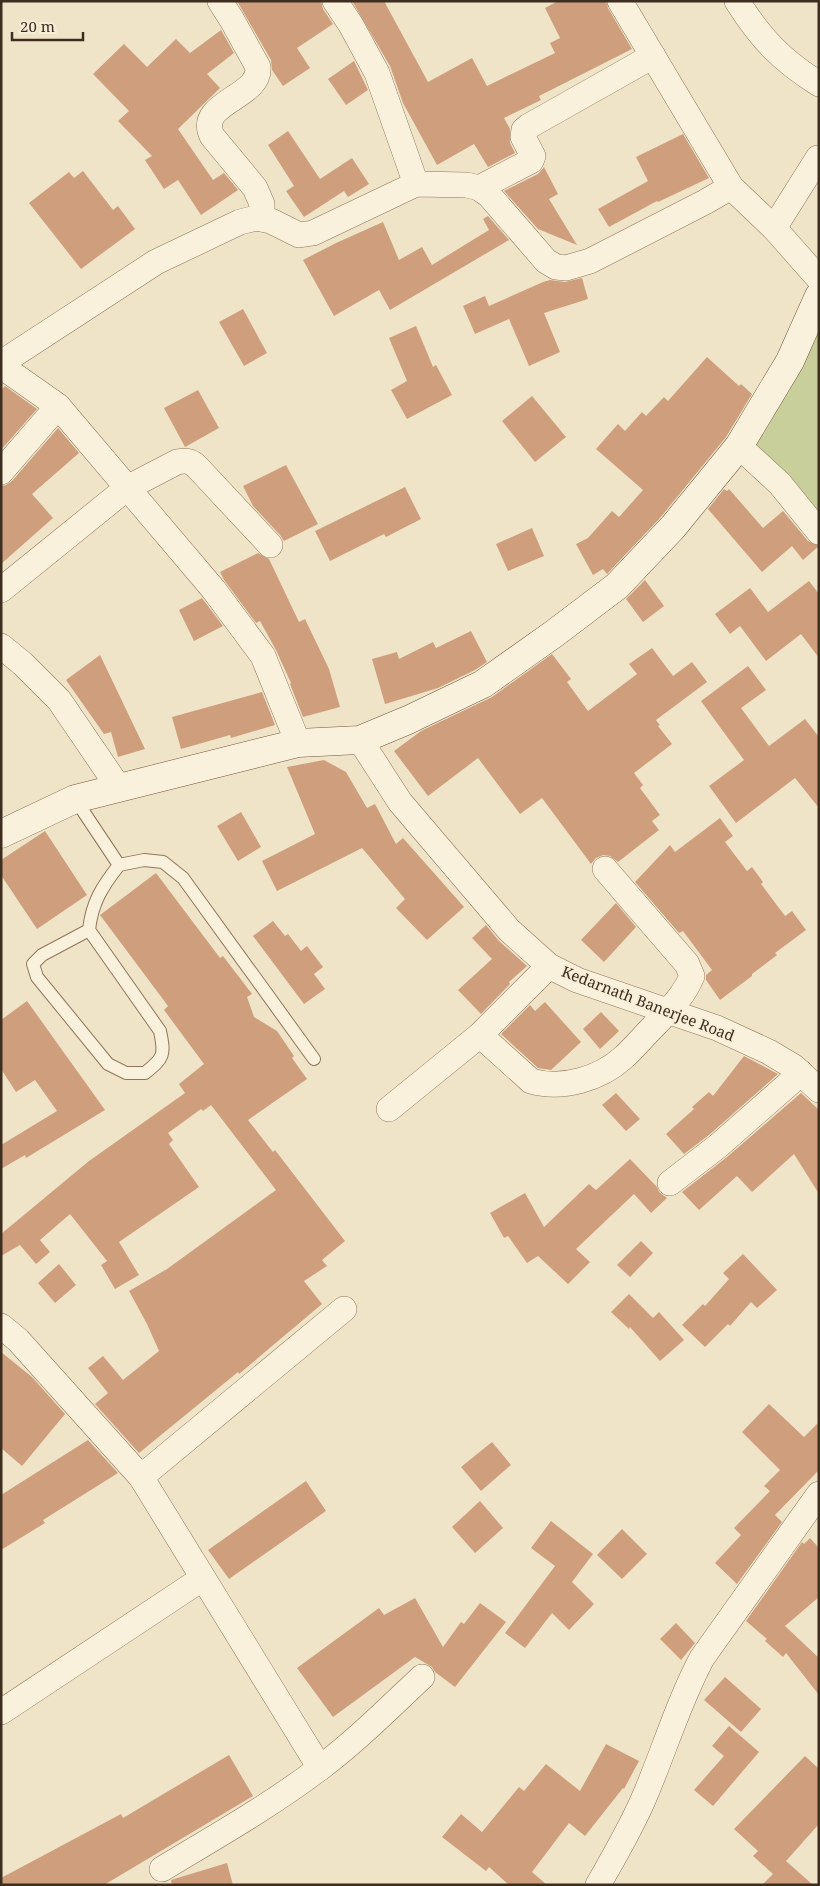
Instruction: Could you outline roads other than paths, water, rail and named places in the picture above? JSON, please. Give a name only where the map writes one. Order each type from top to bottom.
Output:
[{"type":"street","points":[[220,1],[258,67],[258,73],[252,84],[214,113],[208,122],[208,129],[255,188],[262,204],[262,219]]},
{"type":"street","points":[[335,1],[351,25],[377,73],[416,184]]},
{"type":"street","points":[[620,1],[731,187],[774,228],[819,279]]},
{"type":"street","points":[[737,1],[755,30],[775,52],[795,69],[819,84]]},
{"type":"street","points":[[479,188],[531,161],[533,156],[522,137],[524,130],[529,126],[653,56]]},
{"type":"street","points":[[774,228],[818,155]]},
{"type":"street","points":[[298,743],[264,656],[195,566],[58,406],[1,365],[156,262],[240,222],[256,218],[271,220],[299,235],[313,232],[416,184],[467,185],[479,188],[489,195],[546,261],[556,267],[566,268],[590,260],[731,187]]},
{"type":"street","points":[[1,834],[76,799],[298,743],[360,740],[408,720],[483,684],[617,586],[673,527],[739,446],[790,361],[819,296]]},
{"type":"street","points":[[1,472],[58,406]]},
{"type":"street","points":[[739,446],[780,484],[819,532]]},
{"type":"street","points":[[1,590],[127,488],[177,462],[185,460],[193,462],[270,545]]},
{"type":"street","points":[[1,646],[24,664],[59,700],[119,788]]},
{"type":"street","name":"Kedarnath Banerjee Road","points":[[360,740],[400,802],[509,930],[549,966],[577,980],[717,1028],[769,1052],[801,1073],[819,1090]]},
{"type":"street","points":[[480,1035],[531,1082],[562,1084],[585,1080],[605,1071],[623,1058],[687,988],[692,976],[687,964],[604,869]]},
{"type":"street","points":[[389,1109],[480,1035],[549,966]]},
{"type":"street","points":[[670,1183],[718,1146],[801,1073]]},
{"type":"street","points":[[142,1477],[344,1309]]},
{"type":"street","points":[[1,1326],[23,1346],[142,1477],[320,1768]]},
{"type":"street","points":[[598,1885],[645,1795],[690,1681],[702,1658],[815,1510]]},
{"type":"street","points":[[1,1712],[203,1578]]},
{"type":"street","points":[[162,1869],[276,1800],[320,1768],[360,1735],[422,1676]]},
{"type":"lane","points":[[76,799],[119,865]]},
{"type":"lane","points":[[89,930],[42,955],[33,964],[37,976],[108,1064],[126,1072],[145,1073],[159,1062],[164,1048],[160,1031],[89,930],[91,911],[104,885],[119,865],[144,860],[164,862],[183,878],[314,1059]]}]
